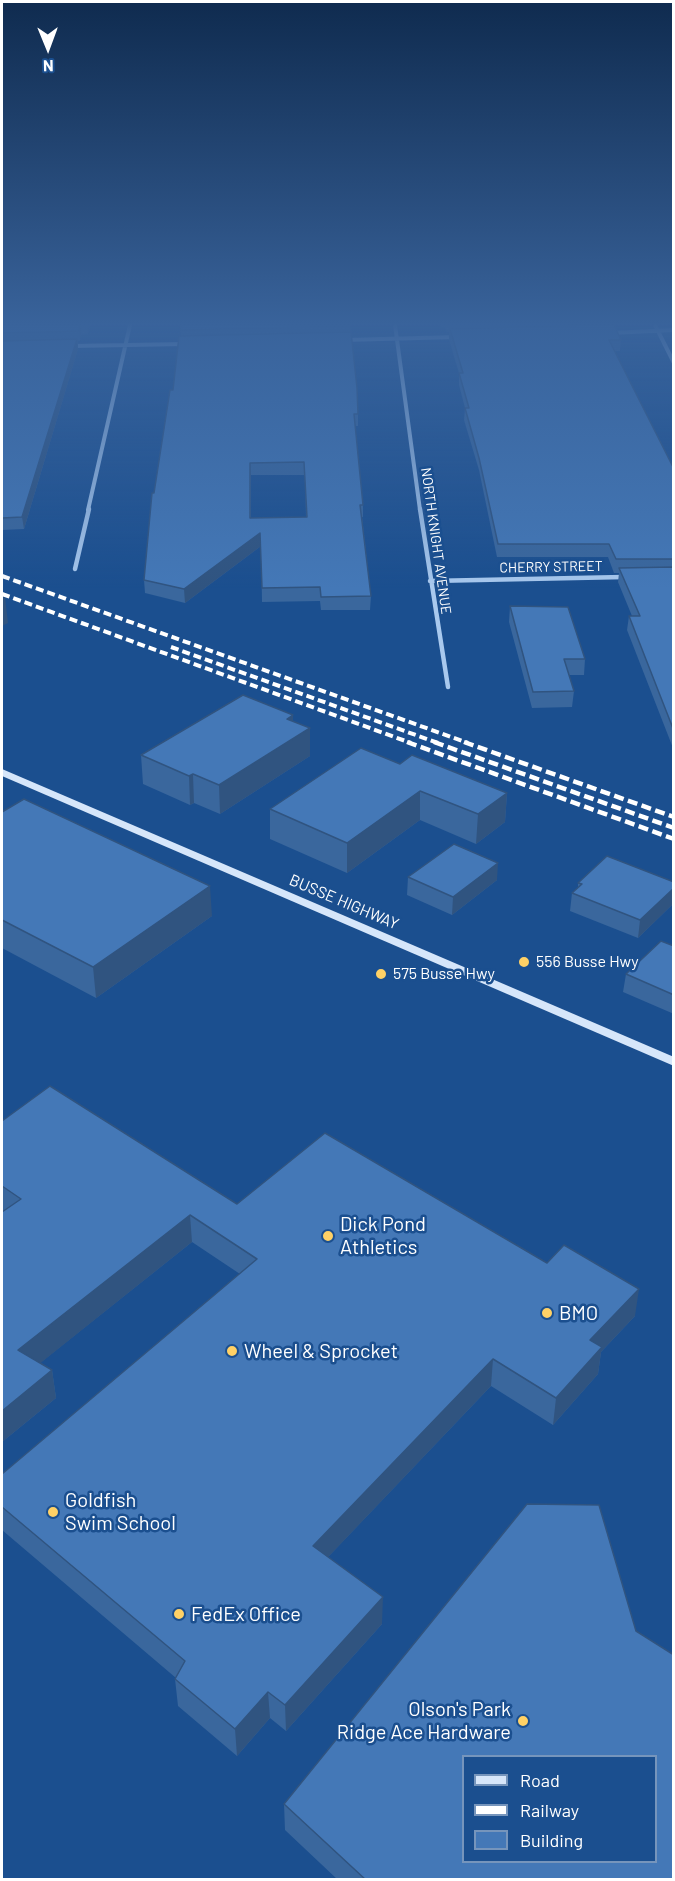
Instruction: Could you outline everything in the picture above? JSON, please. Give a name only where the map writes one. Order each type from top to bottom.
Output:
[{"type":"main road","name":"BUSSE HIGHWAY","points":[[2,772],[674,1062]]},
{"type":"street","points":[[75,569],[110,413]]},
{"type":"street","name":"NORTH KNIGHT AVENUE","points":[[407,413],[430,581],[448,687]]},
{"type":"street","name":"CHERRY STREET","points":[[430,581],[627,577]]},
{"type":"building","points":[[2,413],[54,413],[22,517],[2,518]]},
{"type":"building","points":[[166,413],[358,413],[354,414],[363,505],[360,505],[371,596],[321,597],[320,587],[262,588],[260,533],[184,589],[144,580],[152,493],[154,493]],"holes":[[[304,462],[307,517],[250,518],[250,463]]]},
{"type":"building","points":[[466,413],[646,413],[674,469],[674,559],[616,559],[609,544],[498,544]]},
{"type":"building","points":[[674,567],[674,731],[629,616],[640,616],[619,568]]},
{"type":"building","points":[[510,606],[568,607],[585,659],[564,659],[574,691],[533,692]]},
{"type":"building","points":[[243,695],[293,715],[287,719],[310,728],[219,785],[193,774],[189,776],[141,755]]},
{"type":"building","points":[[361,748],[400,764],[412,755],[507,793],[478,814],[420,791],[347,843],[270,809]]},
{"type":"building","points":[[24,799],[210,886],[93,967],[2,920],[2,812]]},
{"type":"building","points":[[454,844],[498,863],[453,897],[408,877]]},
{"type":"building","points":[[607,856],[674,882],[674,888],[640,920],[572,893],[582,884],[578,883]]},
{"type":"building","points":[[661,941],[674,946],[674,995],[626,974]]},
{"type":"building","points":[[50,1086],[237,1204],[325,1133],[547,1263],[564,1245],[639,1289],[590,1340],[602,1347],[556,1398],[493,1359],[313,1546],[383,1597],[285,1705],[268,1692],[235,1729],[175,1679],[185,1661],[2,1507],[2,1474],[257,1259],[190,1215],[18,1350],[52,1370],[2,1411],[2,1212],[21,1199],[2,1186],[2,1121]]},
{"type":"building","name":"Olson's Park Ridge Ace Hardware","points":[[527,1504],[599,1505],[636,1631],[674,1655],[674,1880],[366,1880],[284,1804]]},
{"type":"railway","points":[[2,576],[468,743]]},
{"type":"railway","points":[[2,594],[411,743]]},
{"type":"railway","points":[[171,647],[438,743]]},
{"type":"railway","points":[[407,742],[674,839]]},
{"type":"railway","points":[[434,742],[674,828]]},
{"type":"railway","points":[[464,742],[674,817]]},
{"type":"place","name":"556 Busse Hwy","points":[[524,962]]},
{"type":"place","name":"575 Busse Hwy","points":[[381,974]]},
{"type":"place","name":"Dick Pond Athletics","points":[[328,1236]]},
{"type":"place","name":"BMO","points":[[547,1313]]},
{"type":"place","name":"Wheel & Sprocket","points":[[232,1351]]},
{"type":"place","name":"Goldfish Swim School","points":[[53,1512]]},
{"type":"place","name":"FedEx Office","points":[[179,1614]]},
{"type":"place","name":"Olson's Park Ridge Ace Hardware","points":[[523,1721]]}]
